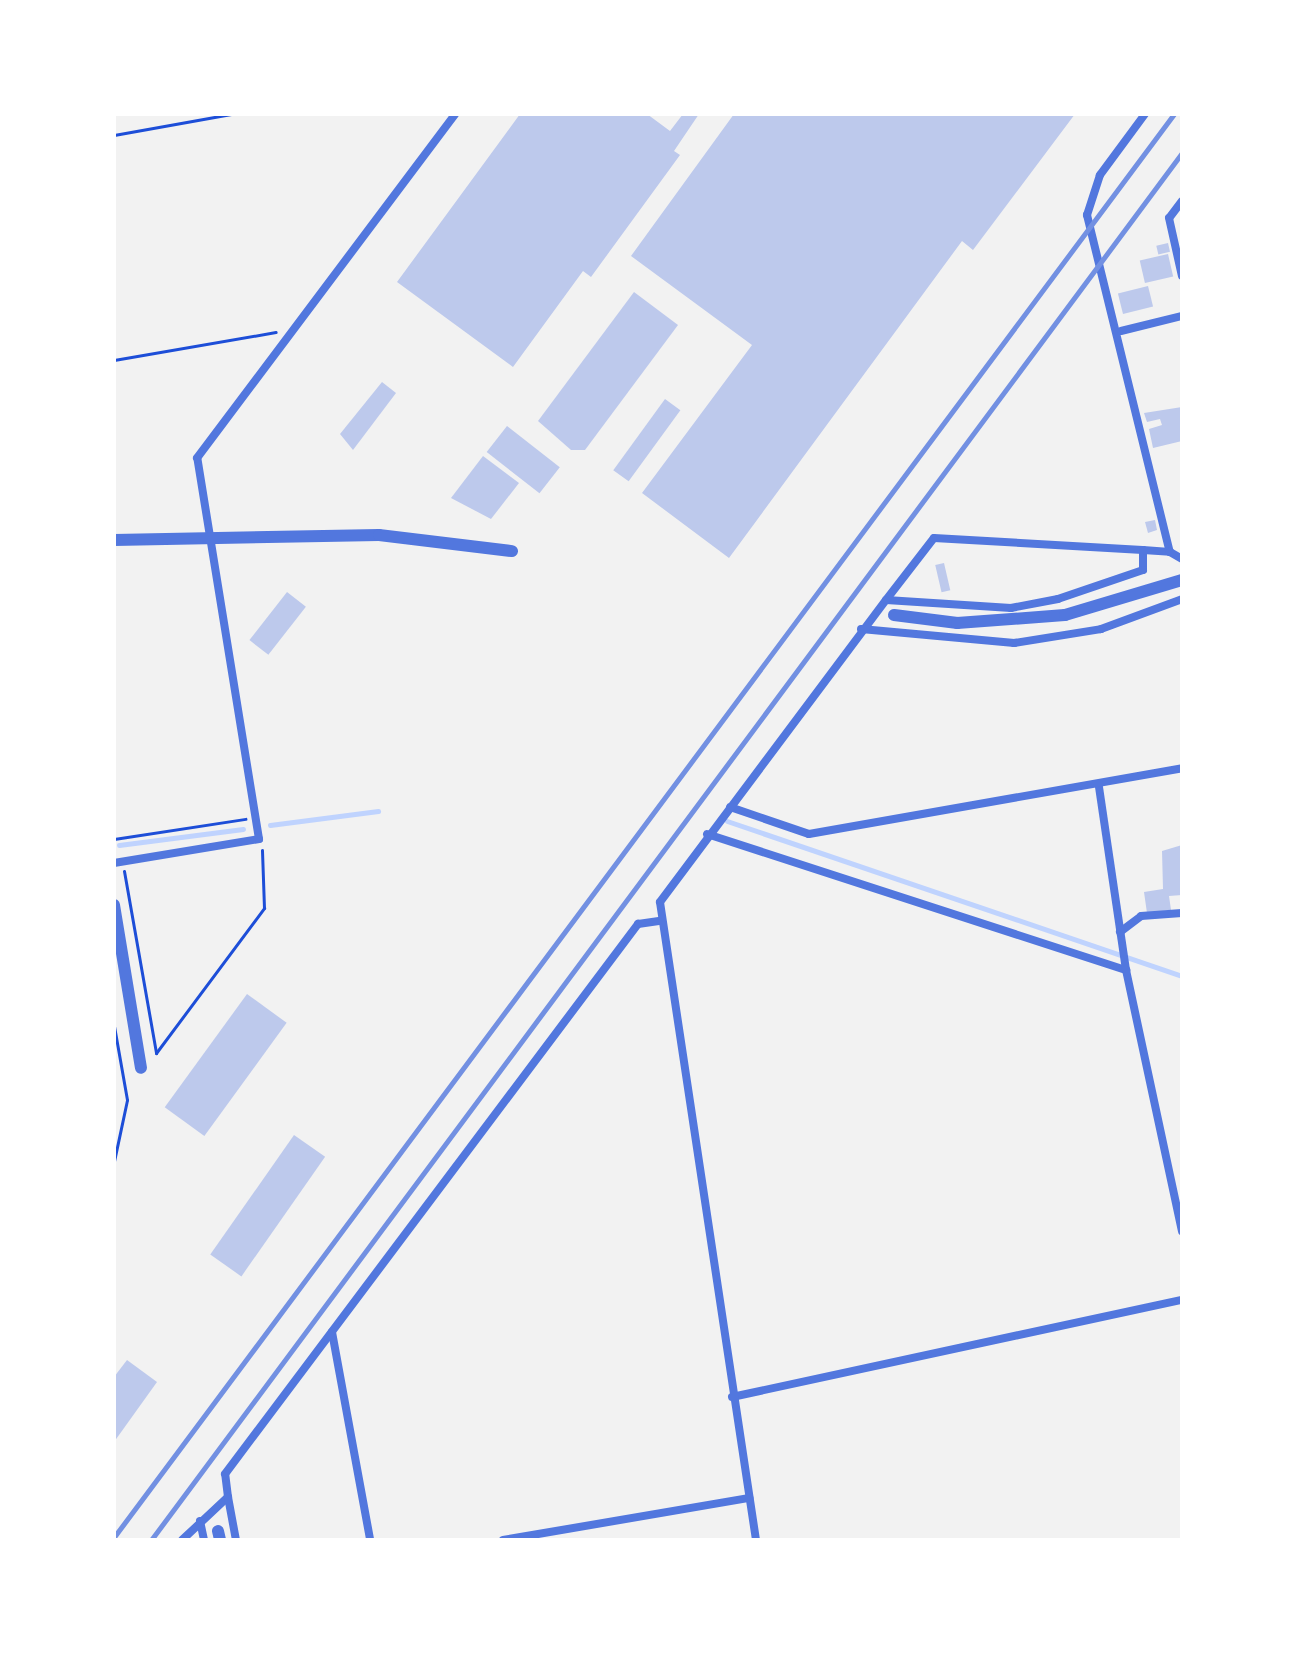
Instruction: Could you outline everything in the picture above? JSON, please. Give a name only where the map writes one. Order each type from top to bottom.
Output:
[{"type":"street","points":[[118,864],[259,839],[197,458],[455,114]]},
{"type":"street","points":[[1145,114],[1100,175],[1087,215],[1121,331],[1170,552]]},
{"type":"street","points":[[1182,201],[1169,218],[1182,276]]},
{"type":"street","points":[[1121,331],[1182,316]]},
{"type":"street","points":[[114,540],[379,535],[512,551]]},
{"type":"street","points":[[756,1540],[659,921],[660,902],[707,834],[861,629],[934,538],[1170,552],[1182,559]]},
{"type":"street","points":[[886,600],[981,608],[1058,599],[1143,570],[1143,550]]},
{"type":"street","points":[[894,615],[957,623],[1065,615],[1182,580]]},
{"type":"street","points":[[861,629],[1014,643],[1101,629],[1182,599]]},
{"type":"street","points":[[730,807],[809,834],[1099,787],[1182,768]]},
{"type":"street","points":[[1099,787],[1126,970],[1182,1231]]},
{"type":"street","points":[[707,834],[1126,970]]},
{"type":"street","points":[[114,905],[141,1068]]},
{"type":"street","points":[[1120,932],[1141,916],[1182,913]]},
{"type":"street","points":[[236,1540],[225,1474],[638,924],[659,921]]},
{"type":"street","points":[[732,1397],[1182,1300]]},
{"type":"street","points":[[332,1332],[370,1540]]},
{"type":"street","points":[[182,1540],[228,1497]]},
{"type":"street","points":[[503,1540],[749,1498]]},
{"type":"street","points":[[200,1521],[204,1540]]},
{"type":"path","points":[[114,135],[231,114]]},
{"type":"path","points":[[114,360],[290,330]]},
{"type":"path","points":[[114,839],[255,817]]},
{"type":"path","points":[[118,864],[156,1053],[264,908],[267,868],[259,839]]},
{"type":"path","points":[[114,1026],[127,1100],[114,1161]]},
{"type":"building","points":[[520,114],[647,114],[670,131],[683,114],[699,114],[674,151],[680,155],[591,277],[583,271],[513,367],[397,282]]},
{"type":"building","points":[[734,114],[1075,114],[973,250],[962,241],[729,558],[642,493],[752,345],[631,256]]},
{"type":"building","points":[[1168,243],[1170,252],[1158,254],[1156,246]]},
{"type":"building","points":[[1168,254],[1173,276],[1145,283],[1140,261]]},
{"type":"building","points":[[1148,286],[1153,306],[1123,314],[1118,293]]},
{"type":"building","points":[[634,292],[678,325],[585,450],[571,450],[538,421]]},
{"type":"building","points":[[382,382],[396,393],[353,450],[340,434]]},
{"type":"building","points":[[665,399],[680,410],[629,481],[613,470]]},
{"type":"building","points":[[1182,407],[1182,441],[1153,448],[1149,429],[1162,425],[1160,419],[1147,422],[1144,413]]},
{"type":"building","points":[[507,426],[560,467],[539,493],[487,452]]},
{"type":"building","points":[[483,456],[519,483],[491,519],[451,498]]},
{"type":"building","points":[[1155,520],[1157,530],[1148,533],[1145,522]]},
{"type":"building","points":[[944,563],[950,590],[942,592],[935,565]]},
{"type":"building","points":[[287,592],[306,607],[268,655],[249,640]]},
{"type":"building","points":[[1182,845],[1182,895],[1169,896],[1171,910],[1147,913],[1144,892],[1163,889],[1162,851]]},
{"type":"building","points":[[247,994],[287,1023],[204,1136],[165,1107]]},
{"type":"building","points":[[294,1135],[325,1157],[241,1276],[210,1255]]},
{"type":"building","points":[[127,1360],[157,1382],[114,1442],[114,1377]]},
{"type":"waterway","points":[[270,825],[378,811]]},
{"type":"waterway","points":[[727,821],[1182,976]]},
{"type":"waterway","points":[[119,845],[243,829]]},
{"type":"railway","points":[[114,1537],[1174,114]]},
{"type":"railway","points":[[151,1540],[1182,153]]}]
